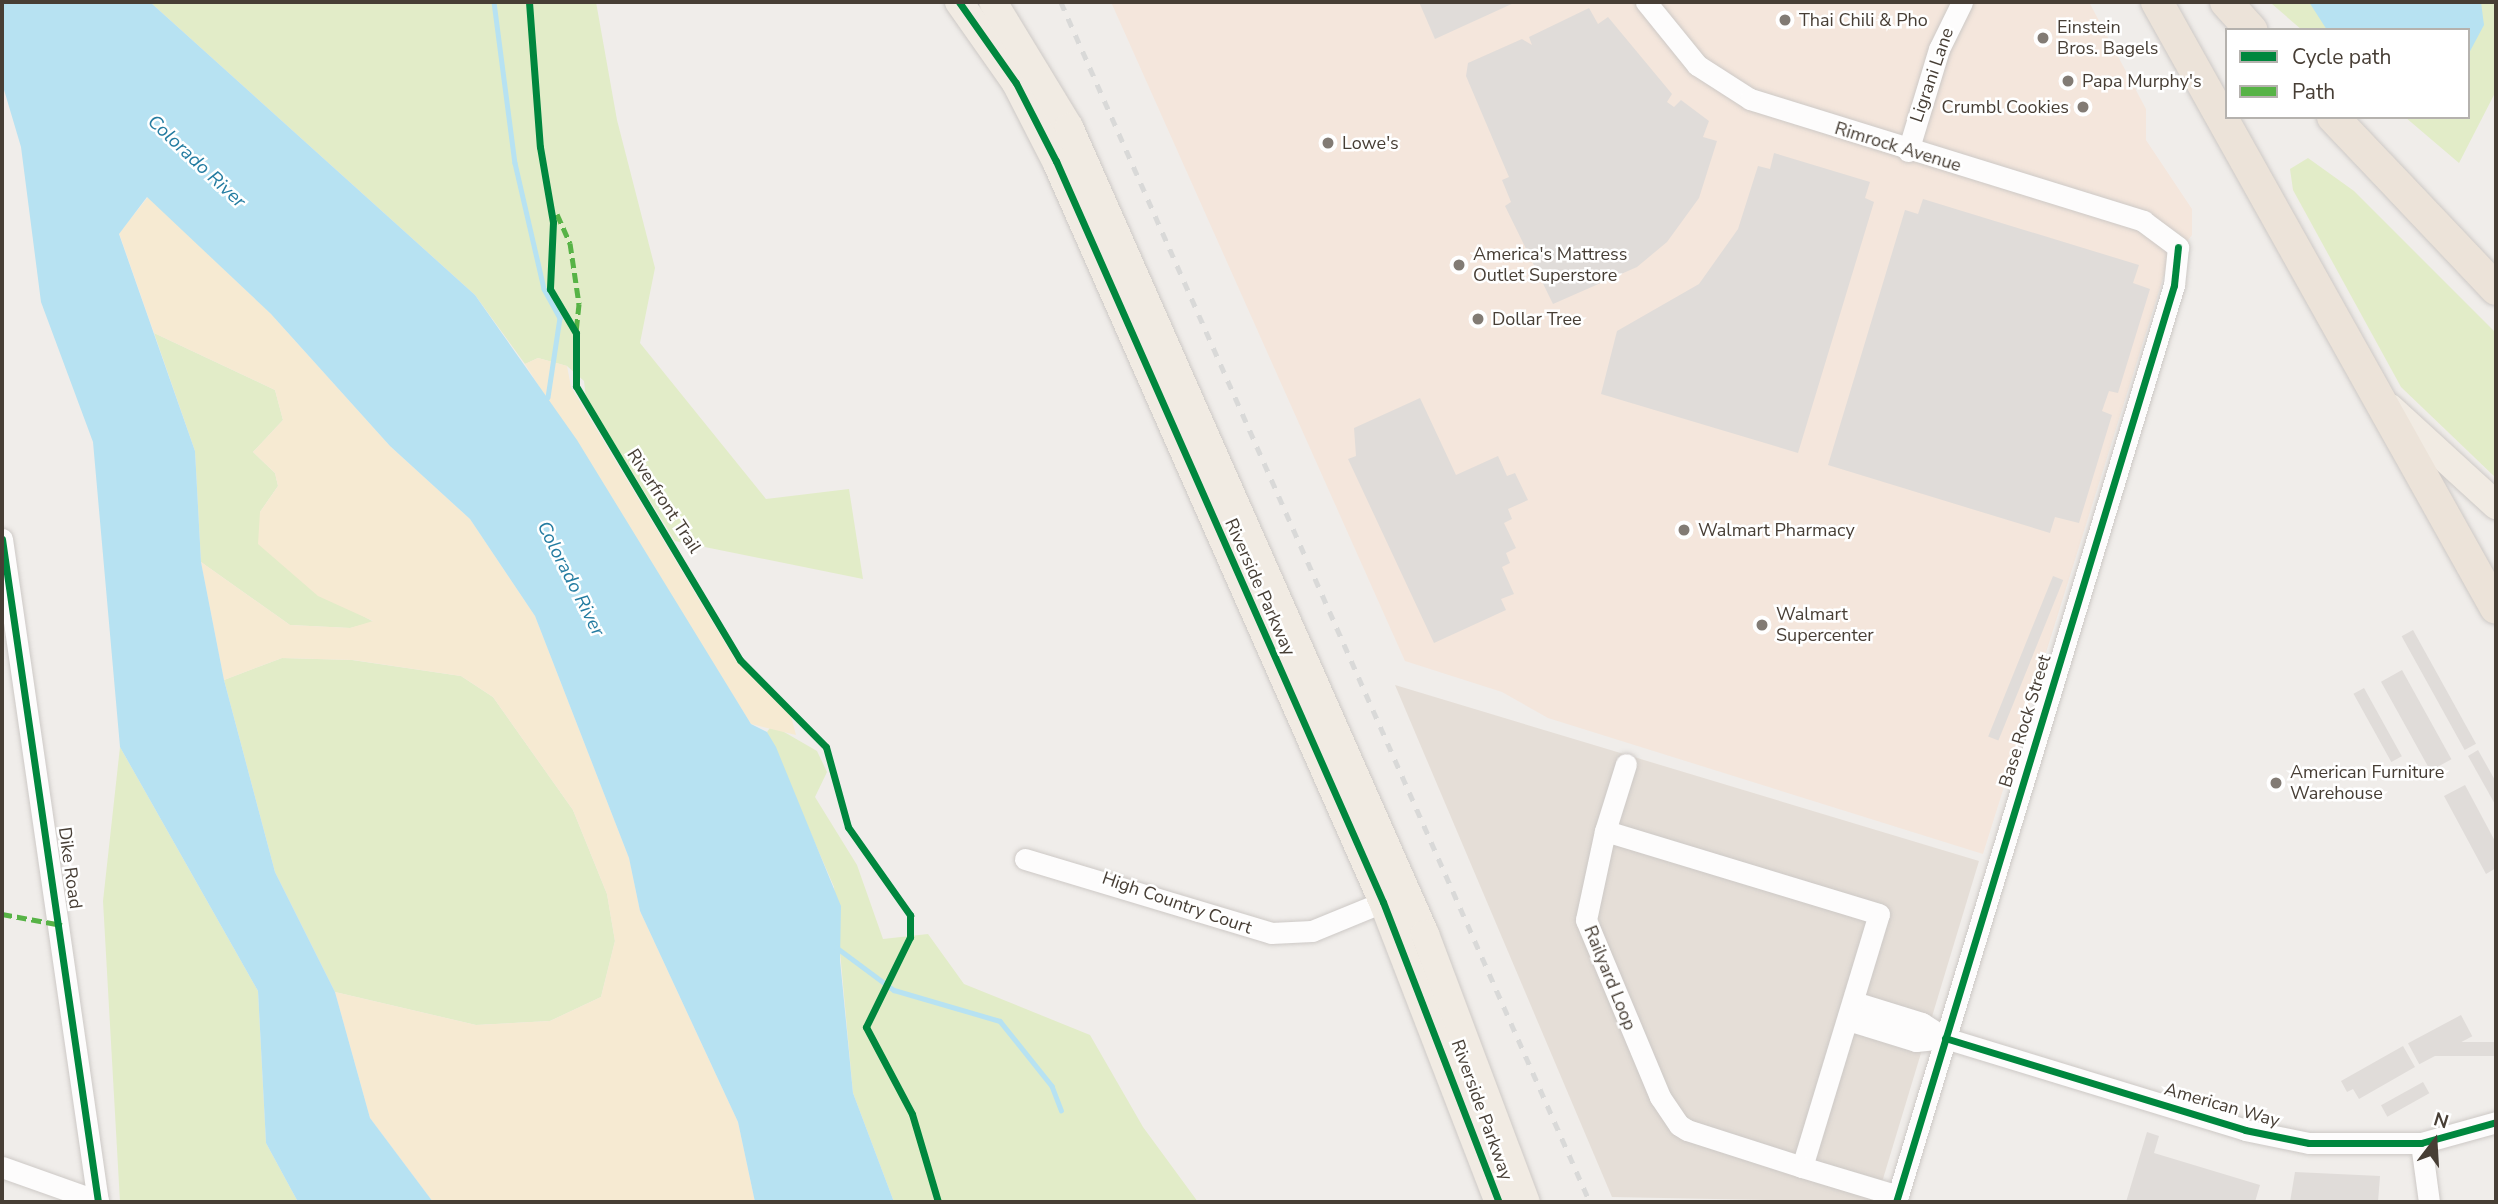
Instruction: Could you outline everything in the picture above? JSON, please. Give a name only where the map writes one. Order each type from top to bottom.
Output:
[{"type":"highway","points":[[2157,2],[2381,398],[2496,608]]},
{"type":"highway","points":[[2226,2],[2249,28]]},
{"type":"highway","points":[[2335,119],[2465,251],[2496,289]]},
{"type":"main road","name":"Riverside Parkway","points":[[959,2],[1044,135],[1151,347],[1395,897],[1526,1202]]},
{"type":"main road","name":"Riverside Parkway","points":[[993,2],[1069,127],[1151,347]]},
{"type":"main road","points":[[2465,251],[2496,279]]},
{"type":"main road","points":[[2381,398],[2496,505]]},
{"type":"main road","name":"Riverside Parkway","points":[[1395,897],[1499,1202]]},
{"type":"street","name":"Rimrock Avenue","points":[[1646,2],[1675,44],[1722,83],[1776,110],[2143,221],[2178,247]]},
{"type":"street","name":"Ligrani Lane","points":[[1908,151],[1938,49],[1962,2]]},
{"type":"street","name":"Base Rock Street","points":[[1897,1199],[2174,285],[2178,247]]},
{"type":"street","name":"Dike Road","points":[[2,539],[98,1201]]},
{"type":"street","name":"Railyard Loop","points":[[1626,764],[1605,831],[1586,920],[1660,1097],[1688,1130],[1897,1199]]},
{"type":"street","points":[[1605,831],[1879,914],[1802,1167]]},
{"type":"street","name":"High Country Court","points":[[1026,859],[1271,933],[1312,931],[1395,897]]},
{"type":"street","points":[[1851,1011],[1916,1041],[1945,1038]]},
{"type":"street","name":"American Way","points":[[1945,1038],[2284,1139],[2421,1143],[2496,1122]]},
{"type":"street","points":[[2421,1143],[2429,1202]]},
{"type":"street","points":[[2,1167],[98,1201]]},
{"type":"shaded area","points":[[1111,2],[2089,2],[2146,109],[2146,140],[2192,209],[2192,235],[2165,272],[1983,854],[1548,718],[1502,692],[1405,661]]},
{"type":"shaded area","points":[[1419,2],[1516,2],[1435,39]]},
{"type":"shaded area","points":[[1589,8],[1598,24],[1608,17],[1672,94],[1667,102],[1674,107],[1681,100],[1709,121],[1703,137],[1717,141],[1699,198],[1667,242],[1637,267],[1553,304],[1505,206],[1511,202],[1502,180],[1509,177],[1466,76],[1468,63],[1522,39],[1532,45],[1529,37]]},
{"type":"shaded area","points":[[1774,153],[1870,182],[1865,198],[1874,202],[1798,453],[1601,394],[1617,331],[1699,284],[1738,229],[1758,166],[1770,169]]},
{"type":"shaded area","points":[[1923,199],[2139,265],[2133,283],[2150,289],[2118,393],[2109,391],[2102,411],[2112,415],[2079,523],[2055,517],[2050,533],[1828,465],[1905,210],[1918,214]]},
{"type":"shaded area","points":[[1420,398],[1456,475],[1498,456],[1507,476],[1515,473],[1528,500],[1508,509],[1512,519],[1504,523],[1516,548],[1506,553],[1510,563],[1502,567],[1514,594],[1501,599],[1506,610],[1434,643],[1348,459],[1356,456],[1354,428]]},
{"type":"shaded area","points":[[2053,576],[2063,580],[1998,741],[1988,736]]},
{"type":"shaded area","points":[[2413,630],[2476,744],[2465,750],[2402,636]]},
{"type":"shaded area","points":[[2402,670],[2451,759],[2430,771],[2381,682]]},
{"type":"shaded area","points":[[1395,685],[1979,861],[1876,1202],[1612,1197]]},
{"type":"shaded area","points":[[2364,688],[2402,756],[2391,762],[2354,694]]},
{"type":"shaded area","points":[[2478,750],[2496,782],[2496,806],[2468,756]]},
{"type":"shaded area","points":[[2465,785],[2496,843],[2496,868],[2486,874],[2444,796]]},
{"type":"shaded area","points":[[2461,1015],[2472,1036],[2419,1064],[2408,1043]]},
{"type":"shaded area","points":[[2418,1042],[2496,1042],[2496,1056],[2418,1056]]},
{"type":"shaded area","points":[[2403,1046],[2415,1067],[2359,1099],[2353,1089],[2347,1092],[2341,1081]]},
{"type":"shaded area","points":[[2423,1082],[2429,1093],[2387,1117],[2381,1105]]},
{"type":"shaded area","points":[[2147,1132],[2159,1136],[2154,1153],[2260,1185],[2255,1202],[2126,1202]]},
{"type":"shaded area","points":[[2295,1172],[2380,1176],[2378,1202],[2290,1202]]},
{"type":"green space","points":[[150,2],[596,2],[617,120],[655,268],[640,343],[766,499],[849,489],[863,579],[675,541],[586,398],[584,381],[567,366],[538,358],[525,364],[475,295]]},
{"type":"green space","points":[[2496,2],[2496,91],[2459,163],[2407,119],[2470,119],[2470,28],[2300,28],[2272,4]]},
{"type":"green space","points":[[2308,158],[2354,191],[2496,333],[2496,478],[2401,387],[2293,190],[2290,169]]},
{"type":"green space","points":[[154,333],[275,390],[283,420],[253,452],[275,473],[278,486],[260,512],[350,609],[374,622],[350,628],[290,625],[201,562],[195,451]]},
{"type":"green space","points":[[282,658],[352,660],[461,676],[493,697],[573,810],[607,894],[615,941],[601,997],[550,1021],[476,1025],[335,992],[275,872],[224,680]]},
{"type":"green space","points":[[772,725],[817,751],[827,772],[815,797],[857,865],[883,939],[928,934],[964,984],[1090,1035],[1143,1127],[1198,1202],[894,1202],[853,1093],[834,887],[767,732]]},
{"type":"green space","points":[[120,747],[258,991],[266,1143],[298,1202],[120,1202],[103,901]]},
{"type":"sand","points":[[148,197],[271,314],[390,446],[470,519],[535,616],[629,858],[640,911],[738,1122],[755,1202],[433,1202],[370,1118],[335,992],[476,1025],[550,1021],[601,997],[615,941],[607,894],[573,810],[493,697],[461,676],[353,660],[282,658],[224,680],[201,562],[290,625],[350,628],[373,621],[318,596],[258,544],[260,512],[278,486],[275,473],[253,452],[283,420],[275,390],[154,333],[119,233]]},
{"type":"sand","points":[[538,358],[567,366],[571,387],[736,661],[791,716],[796,735],[751,724],[525,364]]},
{"type":"water","name":"Colorado River","points":[[2,2],[150,2],[475,295],[577,440],[751,724],[767,732],[776,747],[841,906],[840,960],[853,1093],[894,1202],[755,1202],[738,1122],[640,911],[629,858],[535,616],[470,519],[390,446],[271,314],[147,197],[119,234],[195,451],[201,562],[224,680],[275,872],[335,992],[370,1118],[433,1202],[298,1202],[266,1143],[258,991],[120,747],[93,442],[41,302],[21,147],[2,83]]},
{"type":"water","points":[[2309,2],[2481,2],[2484,25],[2470,51],[2470,28],[2326,28]]},
{"type":"waterway","points":[[494,2],[515,163],[544,289],[560,318],[548,397]]},
{"type":"waterway","points":[[836,947],[894,990],[1000,1021],[1052,1086],[1061,1110]]},
{"type":"railway","points":[[1061,2],[1590,1202]]},
{"type":"marked path","points":[[557,214],[570,243],[579,304],[576,333]]},
{"type":"marked path","points":[[2,914],[62,925]]},
{"type":"cycle path","name":"Riverfront Trail","points":[[529,2],[540,147],[553,222],[550,289],[576,333],[576,386],[740,660],[826,747],[848,827],[910,915],[910,937],[866,1027],[912,1114],[938,1202]]},
{"type":"cycle path","points":[[959,2],[1016,83],[1056,161],[1383,902],[1499,1202]]},
{"type":"cycle path","points":[[1896,1202],[2174,285],[2178,247]]},
{"type":"cycle path","points":[[2,539],[98,1202]]},
{"type":"cycle path","points":[[1945,1038],[2245,1130],[2309,1143],[2421,1143],[2496,1122]]},
{"type":"place","name":"Thai Chili & Pho","points":[[1785,20]]},
{"type":"place","name":"Einstein Bros. Bagels","points":[[2043,38]]},
{"type":"place","name":"Papa Murphy's","points":[[2068,81]]},
{"type":"place","name":"Crumbl Cookies","points":[[2083,107]]},
{"type":"place","name":"Lowe's","points":[[1328,143]]},
{"type":"place","name":"America's Mattress Outlet Superstore","points":[[1459,265]]},
{"type":"place","name":"Dollar Tree","points":[[1478,319]]},
{"type":"place","name":"Walmart Pharmacy","points":[[1684,530]]},
{"type":"place","name":"Walmart Supercenter","points":[[1762,625]]},
{"type":"place","name":"American Furniture Warehouse","points":[[2276,783]]}]
